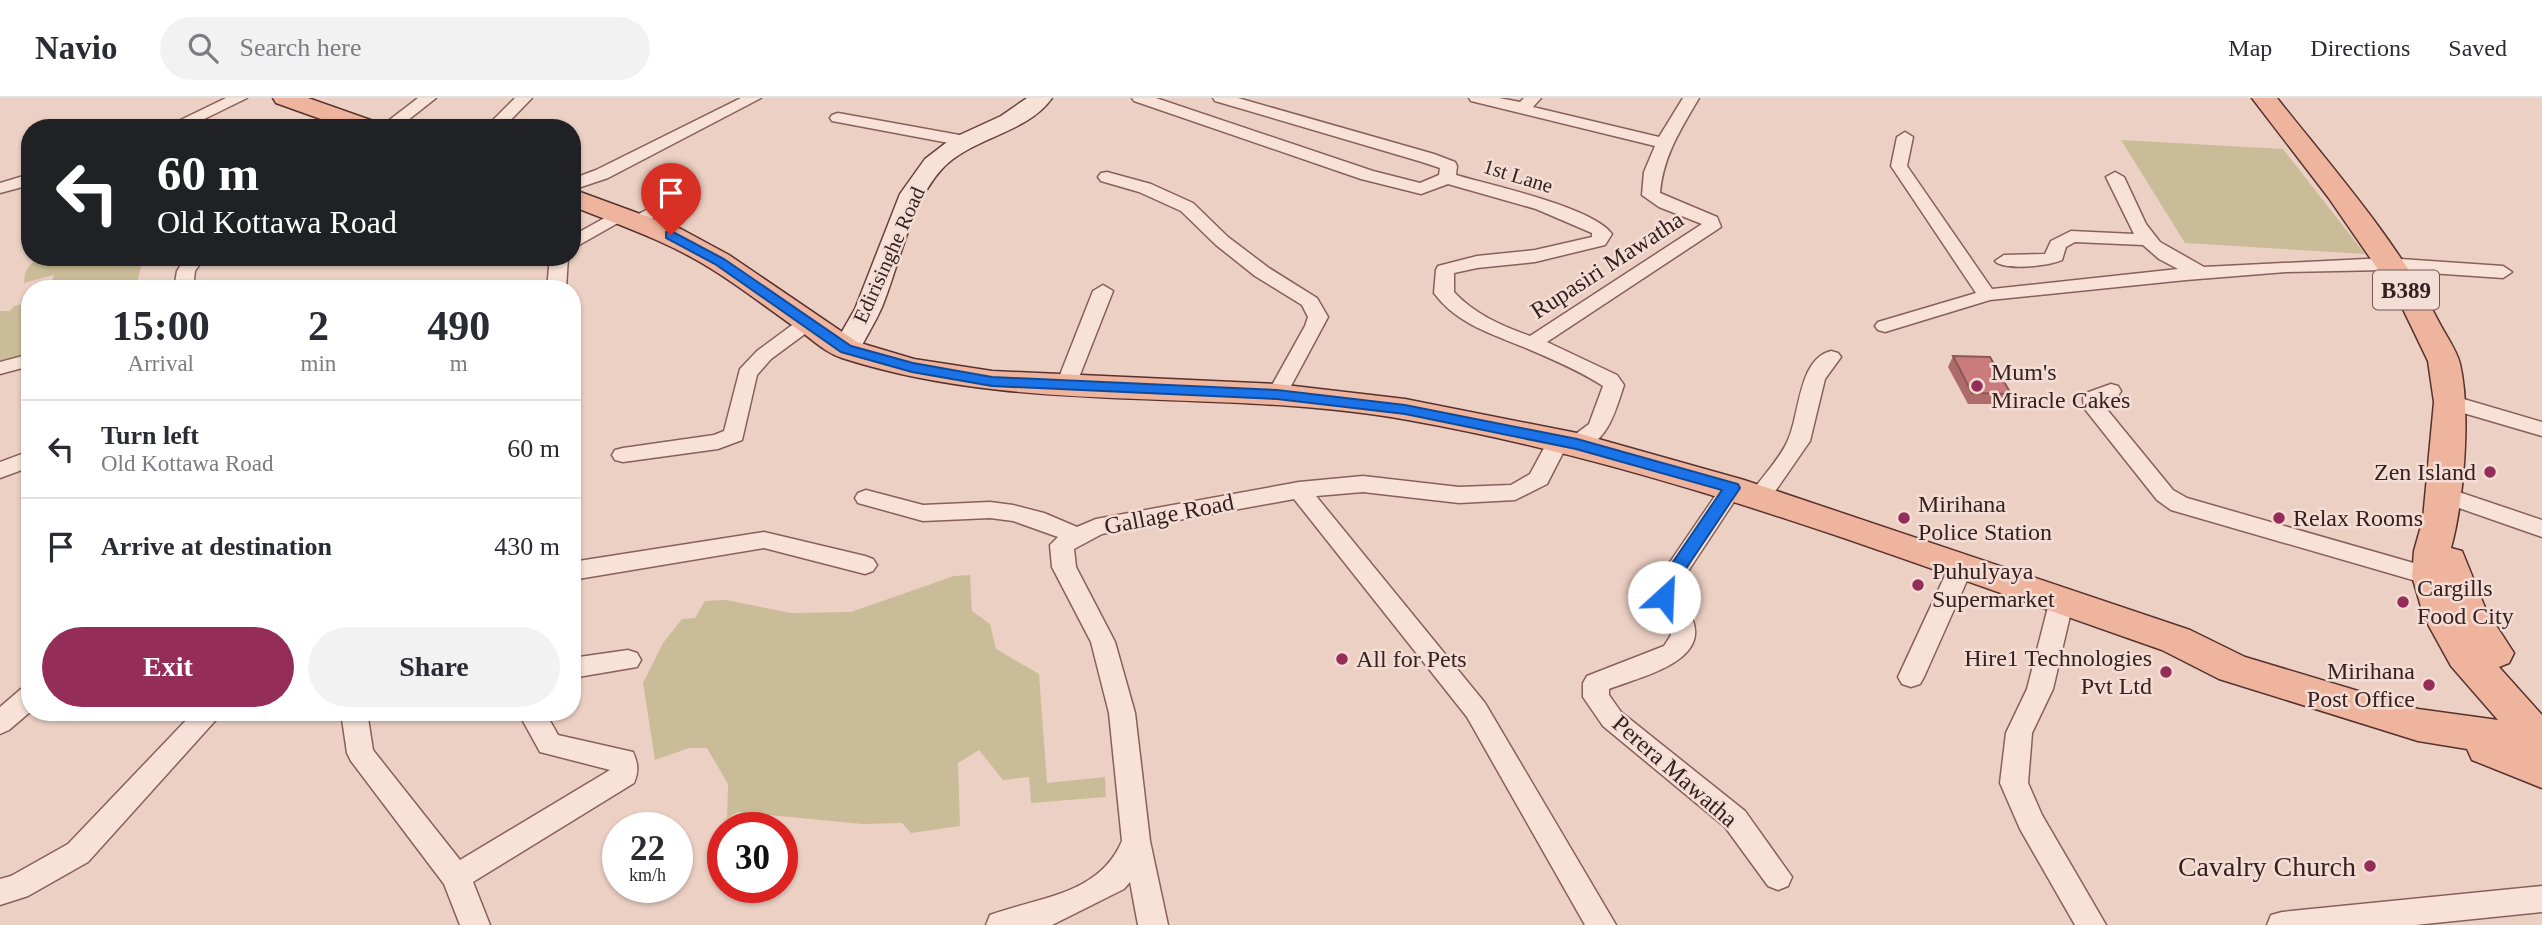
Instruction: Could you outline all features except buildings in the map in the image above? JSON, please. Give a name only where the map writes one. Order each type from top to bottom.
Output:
[{"type":"main road","points":[[285,98],[344,119]]},
{"type":"main road","name":"Edirisinghe Road","points":[[846,349],[868,309],[912,194],[933,164],[965,141],[1009,121],[1041,98]]},
{"type":"main road","name":"B389","points":[[2264,98],[2337,191],[2389,264],[2417,307],[2444,361],[2450,402],[2442,507],[2432,551],[2430,576],[2443,617],[2465,655],[2536,720]]},
{"type":"main road","points":[[581,200],[671,235],[719,261],[806,324],[846,349],[912,368],[992,381],[1277,394],[1405,409],[1568,442],[1746,493],[2061,603],[2176,640],[2237,651],[2350,688],[2433,708],[2536,720]]},
{"type":"main road","name":"B389","points":[[2442,507],[2450,563],[2464,605],[2536,720]]},
{"type":"main road","points":[[2176,640],[2233,668],[2418,725],[2505,754],[2542,771]]},
{"type":"main road","points":[[2418,725],[2536,720]]},
{"type":"street","points":[[192,119],[239,98]]},
{"type":"street","points":[[399,119],[428,98]]},
{"type":"street","points":[[502,119],[524,98]]},
{"type":"street","points":[[581,182],[603,174],[752,98]]},
{"type":"street","name":"1st Lane","points":[[1140,98],[1367,175],[1420,189],[1447,178],[1542,205],[1598,229],[1604,234],[1599,242],[1477,262],[1445,270],[1444,293],[1454,305],[1466,315],[1532,343]]},
{"type":"street","points":[[1221,98],[1449,166],[1447,178]]},
{"type":"street","points":[[1477,98],[1528,103],[1664,143],[1691,98]]},
{"type":"street","points":[[838,118],[965,141]]},
{"type":"street","points":[[1905,137],[1899,166],[1987,295]]},
{"type":"street","name":"Rupasiri Mawatha","points":[[1532,343],[1712,227],[1711,221],[1700,214],[1664,204],[1651,195],[1653,172],[1664,143]]},
{"type":"street","points":[[1107,177],[1145,188],[1187,207],[1222,241],[1262,272],[1310,302],[1318,317],[1315,326],[1277,394]]},
{"type":"street","points":[[2115,177],[2130,213],[2156,251],[2202,273]]},
{"type":"street","points":[[0,188],[21,181]]},
{"type":"street","points":[[581,240],[691,191]]},
{"type":"street","points":[[2004,261],[2049,259],[2055,256],[2057,246],[2071,236],[2147,240]]},
{"type":"street","points":[[1885,326],[1987,295],[2202,273],[2389,264],[2503,272]]},
{"type":"street","points":[[1066,385],[1103,291]]},
{"type":"street","points":[[623,454],[718,442],[734,435],[747,373],[764,355],[806,324]]},
{"type":"street","name":"Rupasiri Mawatha","points":[[1532,343],[1610,380],[1614,385],[1598,428],[1568,442]]},
{"type":"street","points":[[1746,493],[1799,441],[1815,378],[1831,357]]},
{"type":"street","points":[[0,368],[21,362]]},
{"type":"street","points":[[2112,391],[2093,398],[2095,408],[2165,495],[2179,504],[2430,576]]},
{"type":"street","points":[[2450,402],[2542,429]]},
{"type":"street","name":"Gallage Road","points":[[1136,841],[1122,713],[1103,642],[1064,567],[1062,545],[1096,527],[1299,490],[1363,484],[1459,495],[1516,492],[1539,479],[1568,442]]},
{"type":"street","points":[[0,471],[21,462]]},
{"type":"street","points":[[1299,490],[1326,520],[1476,710],[1601,925]]},
{"type":"street","name":"Perera Mawatha","points":[[1746,493],[1667,584],[1664,597],[1681,619],[1684,636],[1673,653],[1596,682],[1596,697],[1612,719],[1735,819],[1778,877]]},
{"type":"street","points":[[866,498],[914,512],[941,514],[990,510],[1025,515],[1043,520],[1078,537]]},
{"type":"street","points":[[2442,507],[2542,529]]},
{"type":"street","points":[[581,570],[764,540],[865,565]]},
{"type":"street","points":[[1911,677],[1961,567]]},
{"type":"street","points":[[2061,603],[2040,689],[2020,733],[2014,783],[2031,821],[2091,925]]},
{"type":"street","points":[[581,667],[628,660]]},
{"type":"street","points":[[0,723],[21,704]]},
{"type":"street","points":[[0,892],[18,887],[78,853],[202,721]]},
{"type":"street","points":[[355,721],[360,753],[456,877],[475,925]]},
{"type":"street","points":[[456,877],[615,783],[624,775],[623,760],[549,744],[536,721]]},
{"type":"street","points":[[1002,925],[1056,918],[1114,880],[1125,867],[1136,841]]},
{"type":"street","points":[[1136,841],[1153,925]]},
{"type":"street","points":[[2282,925],[2542,899]]},
{"type":"shaded area","points":[[2121,140],[2283,149],[2365,254],[2185,243]]},
{"type":"shaded area","points":[[29,266],[141,266],[138,280],[52,280],[54,275],[25,280]]},
{"type":"shaded area","points":[[21,304],[21,356],[0,361],[0,311],[10,311],[14,306]]},
{"type":"shaded area","points":[[970,575],[972,611],[990,624],[996,649],[1039,674],[1047,783],[1105,777],[1106,797],[1031,803],[1029,777],[1003,780],[979,750],[958,763],[960,826],[911,833],[902,823],[862,824],[798,818],[798,812],[727,812],[728,784],[707,748],[689,748],[655,760],[643,683],[663,643],[682,619],[695,618],[705,601],[726,600],[791,613],[851,612],[954,576]]},
{"type":"place","name":"Mum's Miracle Cakes","points":[[1977,386]]},
{"type":"place","name":"Zen Island","points":[[2490,472]]},
{"type":"place","name":"Mirihana Police Station","points":[[1904,518]]},
{"type":"place","name":"Relax Rooms","points":[[2279,518]]},
{"type":"place","name":"Puhulyaya Supermarket","points":[[1918,585]]},
{"type":"place","name":"Cargills Food City","points":[[2403,602]]},
{"type":"place","name":"All for Pets","points":[[1342,659]]},
{"type":"place","name":"Hire1 Technologies Pvt Ltd","points":[[2166,672]]},
{"type":"place","name":"Mirihana Post Office","points":[[2429,685]]},
{"type":"place","name":"Cavalry Church","points":[[2370,866]]},
{"type":"route","points":[[671,235],[719,261],[806,324],[846,349],[912,368],[992,381],[1277,394],[1405,409],[1577,444],[1732,488],[1667,584],[1664,597]]}]
